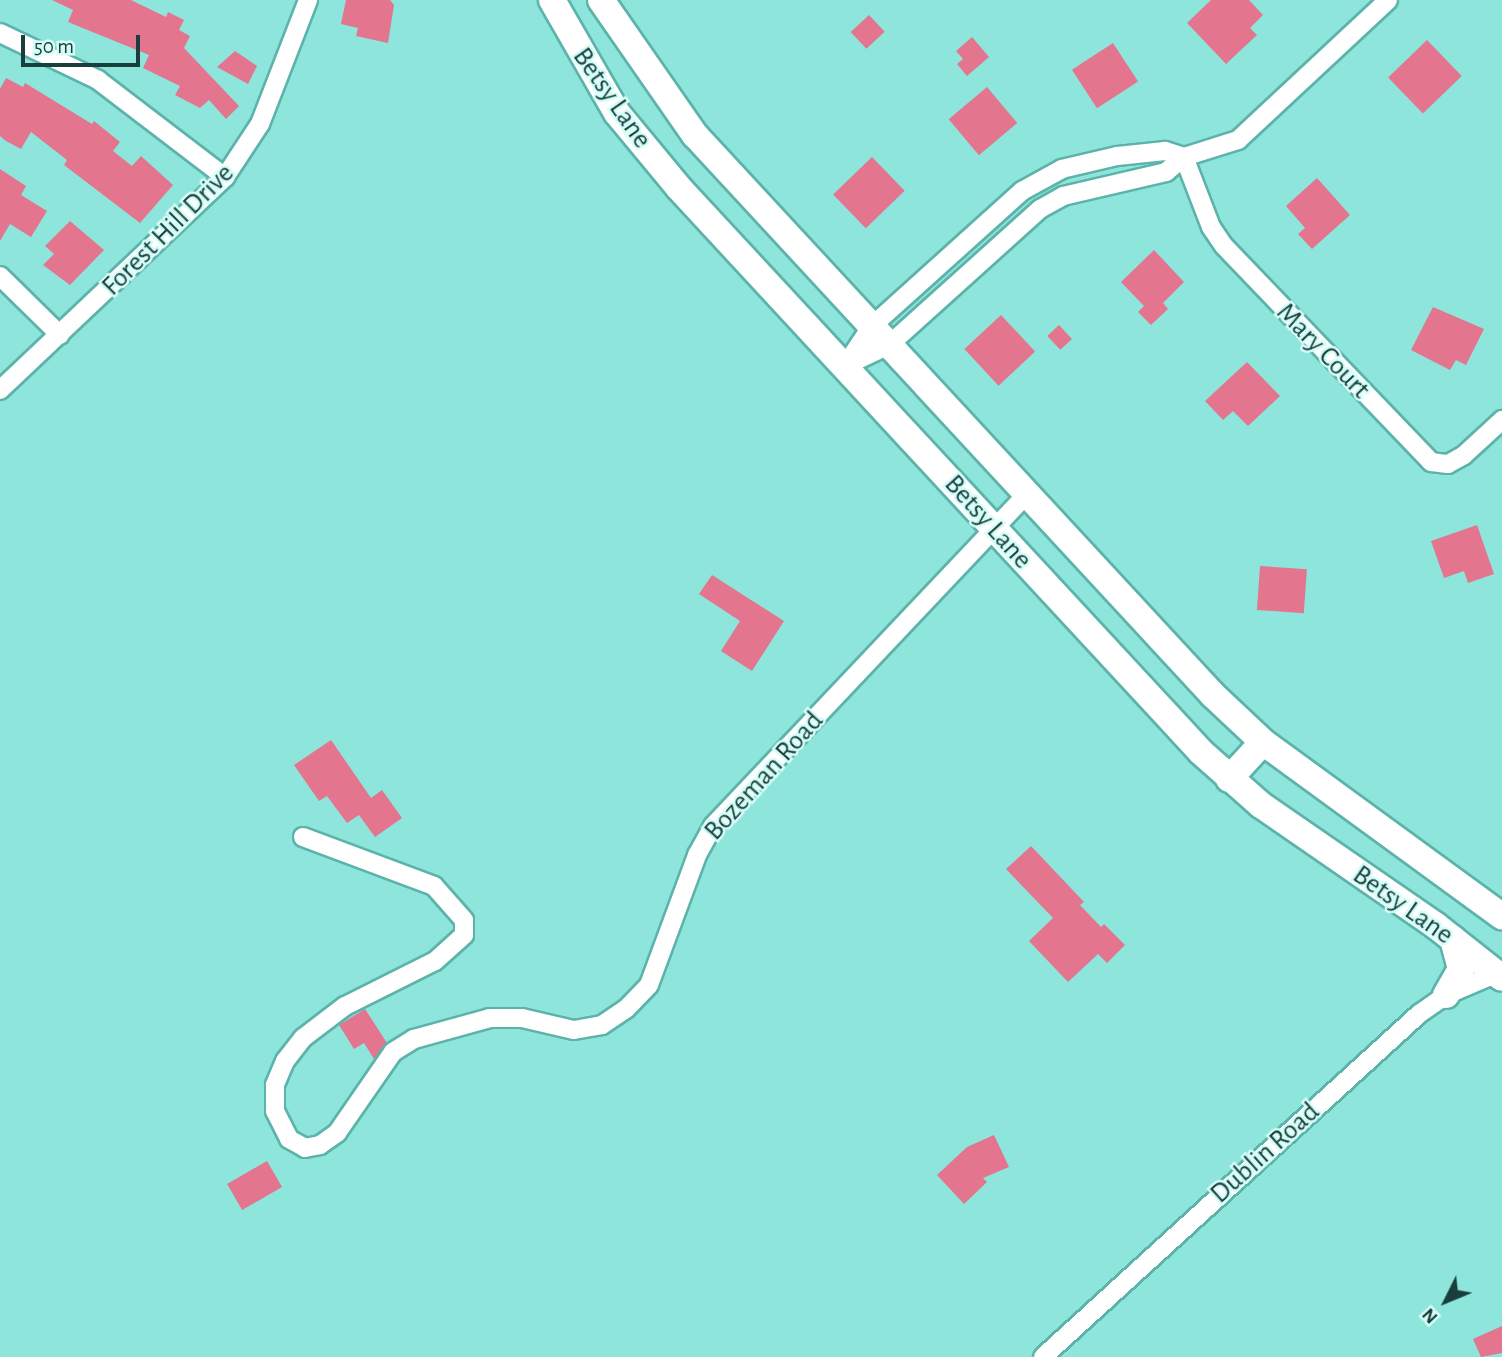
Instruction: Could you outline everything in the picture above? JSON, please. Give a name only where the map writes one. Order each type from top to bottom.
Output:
[{"type":"main road","name":"Betsy Lane","points":[[552,0],[617,113],[679,188],[1229,779],[1500,974]]},
{"type":"main road","name":"Betsy Lane","points":[[601,0],[695,135],[1163,644],[1263,742],[1502,916]]},
{"type":"main road","points":[[1229,779],[1263,742]]},
{"type":"main road","points":[[1446,995],[1461,969],[1453,939]]},
{"type":"street","name":"Forest Hill Drive","points":[[0,390],[225,177],[260,124],[308,0]]},
{"type":"street","points":[[845,366],[880,336],[957,282],[1012,231],[1054,201],[1105,184],[1166,172],[1184,157],[1238,140],[1388,0]]},
{"type":"street","points":[[0,33],[98,80],[225,177]]},
{"type":"street","points":[[880,336],[939,263],[1022,191],[1062,169],[1117,156],[1166,151],[1184,157]]},
{"type":"street","name":"Mary Court","points":[[1184,157],[1211,227],[1224,246],[1431,462],[1448,464],[1464,455],[1502,420]]},
{"type":"street","points":[[1045,178],[1054,201]]},
{"type":"street","points":[[939,263],[957,282]]},
{"type":"street","points":[[0,276],[60,335]]},
{"type":"street","name":"Bozeman Road","points":[[303,836],[434,886],[464,920],[464,935],[435,961],[345,1006],[303,1038],[285,1061],[275,1085],[275,1111],[289,1139],[305,1148],[320,1145],[337,1133],[393,1052],[414,1039],[490,1018],[522,1018],[574,1030],[602,1025],[626,1009],[649,985],[697,855],[713,825],[1026,495]]},
{"type":"street","name":"Dublin Road","points":[[1043,1357],[1393,1037],[1446,995],[1500,974]]},
{"type":"building","points":[[52,0],[131,0],[166,17],[168,12],[184,20],[179,30],[190,36],[184,48],[239,106],[226,119],[209,100],[200,108],[175,95],[180,86],[143,68],[149,55],[68,22],[73,10]]},
{"type":"building","points":[[346,0],[390,0],[394,5],[388,43],[356,36],[358,28],[341,24]]},
{"type":"building","points":[[1211,0],[1249,0],[1263,15],[1250,28],[1257,35],[1226,64],[1187,23]]},
{"type":"building","points":[[869,15],[885,32],[866,49],[851,32]]},
{"type":"building","points":[[972,37],[989,57],[967,76],[957,64],[963,59],[956,51]]},
{"type":"building","points":[[1427,40],[1462,76],[1423,113],[1388,78]]},
{"type":"building","points":[[1113,43],[1138,82],[1097,108],[1072,70]]},
{"type":"building","points":[[235,51],[257,66],[248,84],[217,67]]},
{"type":"building","points":[[6,78],[23,87],[25,83],[92,124],[94,121],[120,142],[113,151],[132,166],[141,156],[173,185],[140,223],[64,165],[67,160],[31,132],[21,149],[6,141],[0,136],[0,89]]},
{"type":"building","points":[[987,87],[1017,123],[979,155],[949,119]]},
{"type":"building","points":[[872,157],[905,191],[866,228],[833,195]]},
{"type":"building","points":[[0,169],[26,186],[21,195],[47,211],[31,237],[10,224],[0,241]]},
{"type":"building","points":[[1317,178],[1350,215],[1312,249],[1298,234],[1305,228],[1286,206]]},
{"type":"building","points":[[70,221],[104,250],[70,285],[43,265],[54,254],[45,246]]},
{"type":"building","points":[[1154,250],[1184,282],[1163,303],[1168,309],[1151,325],[1138,312],[1144,306],[1121,282]]},
{"type":"building","points":[[1433,307],[1484,329],[1466,365],[1456,360],[1450,370],[1411,350]]},
{"type":"building","points":[[1001,315],[1035,352],[999,386],[964,349]]},
{"type":"building","points":[[1059,325],[1072,339],[1060,350],[1047,336]]},
{"type":"building","points":[[1247,362],[1280,396],[1248,426],[1233,411],[1223,420],[1205,401]]},
{"type":"building","points":[[1477,525],[1494,574],[1468,583],[1464,571],[1444,578],[1431,541]]},
{"type":"building","points":[[1260,566],[1307,569],[1304,613],[1257,610]]},
{"type":"building","points":[[712,575],[784,621],[752,671],[721,651],[740,621],[699,594]]},
{"type":"building","points":[[331,740],[371,798],[382,790],[402,818],[375,837],[359,815],[347,823],[327,796],[319,801],[294,765]]},
{"type":"building","points":[[1031,846],[1084,902],[1080,905],[1101,927],[1104,924],[1125,945],[1107,963],[1098,954],[1068,982],[1029,941],[1053,918],[1006,869]]},
{"type":"building","points":[[365,1009],[387,1043],[374,1059],[364,1043],[354,1049],[339,1025]]},
{"type":"building","points":[[994,1135],[1009,1167],[983,1178],[987,1182],[964,1204],[937,1175],[967,1147]]},
{"type":"building","points":[[267,1161],[282,1187],[242,1210],[227,1184]]},
{"type":"building","points":[[1502,1326],[1502,1353],[1481,1357],[1473,1339]]}]
